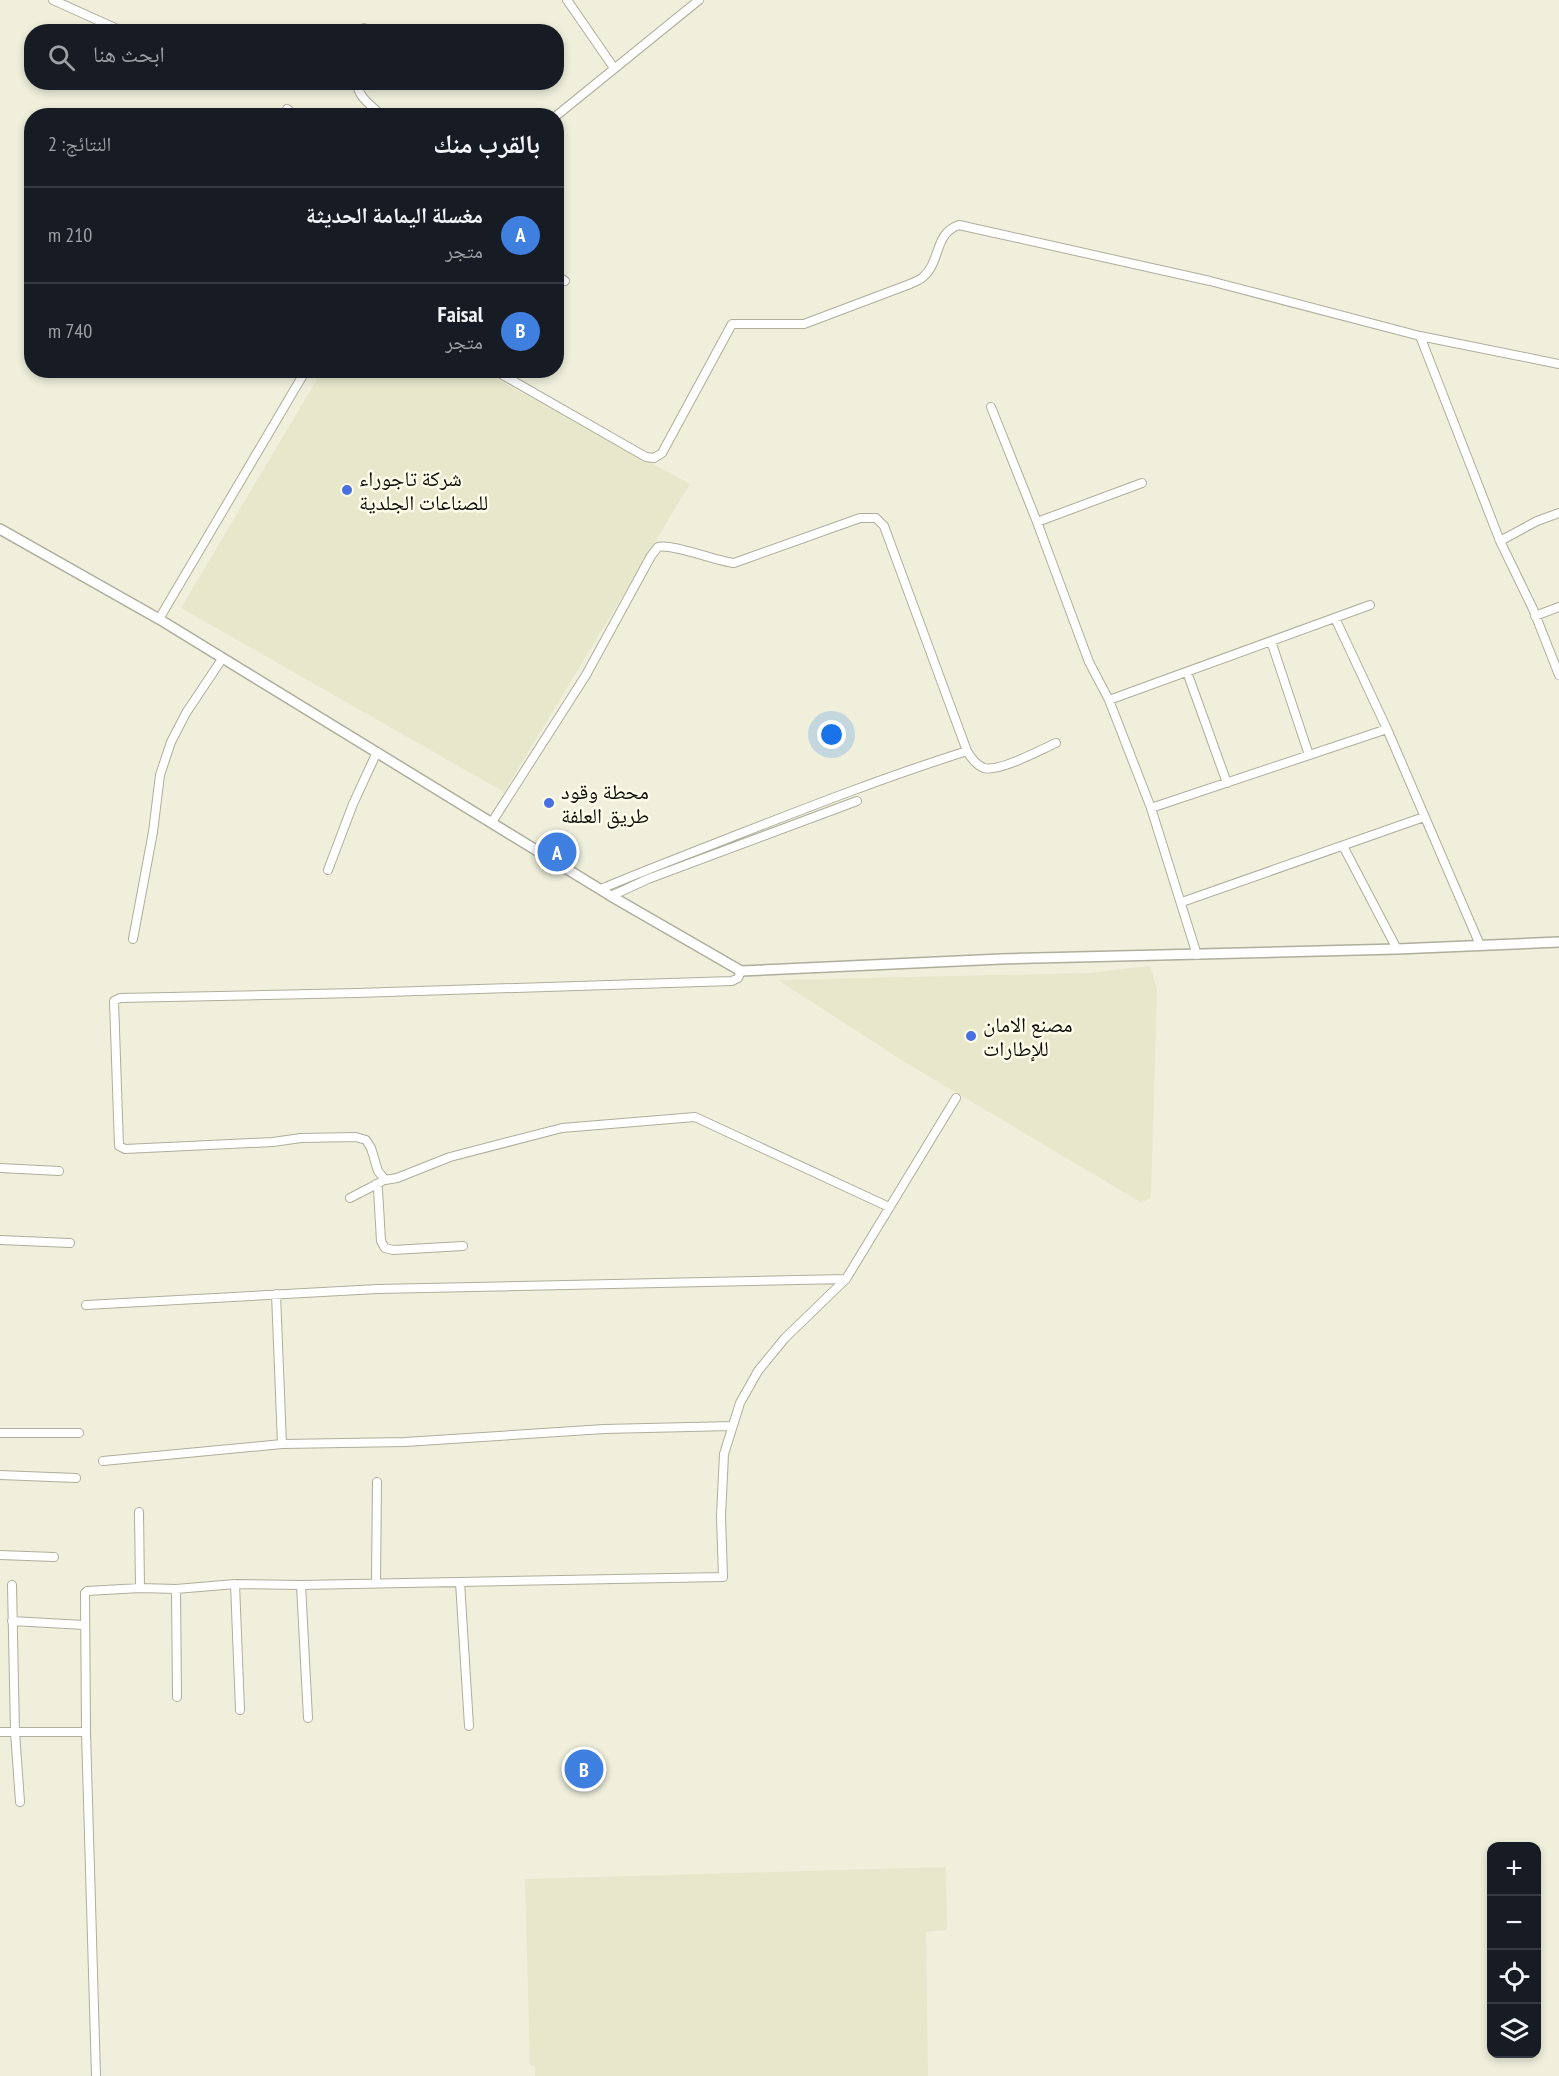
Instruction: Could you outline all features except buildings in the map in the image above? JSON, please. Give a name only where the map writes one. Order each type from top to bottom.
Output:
[{"type":"street","points":[[53,0],[106,24]]},
{"type":"street","points":[[567,0],[614,68]]},
{"type":"street","points":[[564,109],[699,0]]},
{"type":"street","points":[[358,90],[374,108]]},
{"type":"street","points":[[508,378],[646,457],[654,458],[662,453],[732,324],[804,324],[910,284],[925,276],[943,236],[952,227],[959,225],[1210,281],[1420,336],[1559,364]]},
{"type":"street","points":[[1420,336],[1500,541],[1535,616],[1559,675]]},
{"type":"street","points":[[159,619],[301,378]]},
{"type":"street","points":[[991,407],[1089,662],[1110,700],[1151,808],[1197,955]]},
{"type":"street","points":[[1037,522],[1142,483]]},
{"type":"street","points":[[1500,541],[1537,521],[1559,513]]},
{"type":"street","points":[[492,822],[585,675],[658,547],[662,546],[734,563],[860,518],[870,517],[880,521],[967,752],[977,764],[985,768],[996,769],[1056,743]]},
{"type":"street","points":[[0,529],[159,619],[611,896],[741,971],[1001,959],[1397,949],[1559,942]]},
{"type":"street","points":[[1110,700],[1370,605]]},
{"type":"street","points":[[1535,616],[1559,607]]},
{"type":"street","points":[[1335,618],[1387,729],[1480,945]]},
{"type":"street","points":[[1271,641],[1309,755]]},
{"type":"street","points":[[133,939],[153,832],[160,775],[171,742],[186,713],[222,659]]},
{"type":"street","points":[[1187,672],[1227,783]]},
{"type":"street","points":[[1151,808],[1387,729]]},
{"type":"street","points":[[328,870],[353,804],[377,752]]},
{"type":"street","points":[[601,889],[650,867],[828,799],[906,770],[967,752]]},
{"type":"street","points":[[611,896],[648,879],[857,801]]},
{"type":"street","points":[[1182,902],[1424,817]]},
{"type":"street","points":[[1343,846],[1397,949]]},
{"type":"street","points":[[385,1180],[378,1171],[366,1140],[356,1137],[301,1138],[273,1142],[125,1149],[120,1146],[114,1001],[129,997],[357,993],[732,981],[738,978],[741,971]]},
{"type":"street","points":[[96,2076],[84,1625],[84,1597],[87,1591],[140,1588],[176,1589],[235,1584],[301,1585],[723,1577],[724,1454],[740,1403],[758,1371],[785,1338],[846,1280],[956,1098]]},
{"type":"street","points":[[350,1198],[385,1180],[398,1178],[450,1157],[562,1128],[695,1117],[889,1207]]},
{"type":"street","points":[[0,1168],[59,1171]]},
{"type":"street","points":[[376,1184],[381,1241],[385,1248],[393,1250],[463,1246]]},
{"type":"street","points":[[0,1240],[70,1243]]},
{"type":"street","points":[[86,1305],[377,1289],[846,1280]]},
{"type":"street","points":[[276,1294],[282,1444]]},
{"type":"street","points":[[103,1461],[282,1444],[405,1442],[604,1429],[732,1426]]},
{"type":"street","points":[[0,1433],[79,1434]]},
{"type":"street","points":[[0,1475],[76,1478]]},
{"type":"street","points":[[376,1583],[377,1482]]},
{"type":"street","points":[[139,1512],[140,1588]]},
{"type":"street","points":[[0,1555],[54,1557]]},
{"type":"street","points":[[460,1582],[469,1726]]},
{"type":"street","points":[[235,1584],[240,1710]]},
{"type":"street","points":[[301,1585],[308,1718]]},
{"type":"street","points":[[12,1586],[15,1732],[20,1802]]},
{"type":"street","points":[[176,1589],[177,1697]]},
{"type":"street","points":[[12,1621],[84,1625]]},
{"type":"street","points":[[0,1732],[86,1731]]},
{"type":"shaded area","points":[[318,378],[495,378],[690,484],[504,792],[181,608]]},
{"type":"shaded area","points":[[1150,966],[1157,989],[1151,1197],[1142,1203],[903,1061],[778,980],[1089,973]]},
{"type":"shaded area","points":[[946,1867],[947,1930],[926,1932],[928,2076],[535,2076],[535,2066],[530,2065],[525,1879]]},
{"type":"place","name":"شركة تاجوراء للصناعات الجلدية","points":[[347,490]]},
{"type":"place","name":"محطة وقود طريق العلفة","points":[[549,803]]},
{"type":"place","name":"مغسلة اليمامة الحديثة","points":[[557,852]]},
{"type":"place","name":"مصنع الامان للإطارات","points":[[971,1036]]},
{"type":"place","name":"Faisal","points":[[584,1769]]}]
